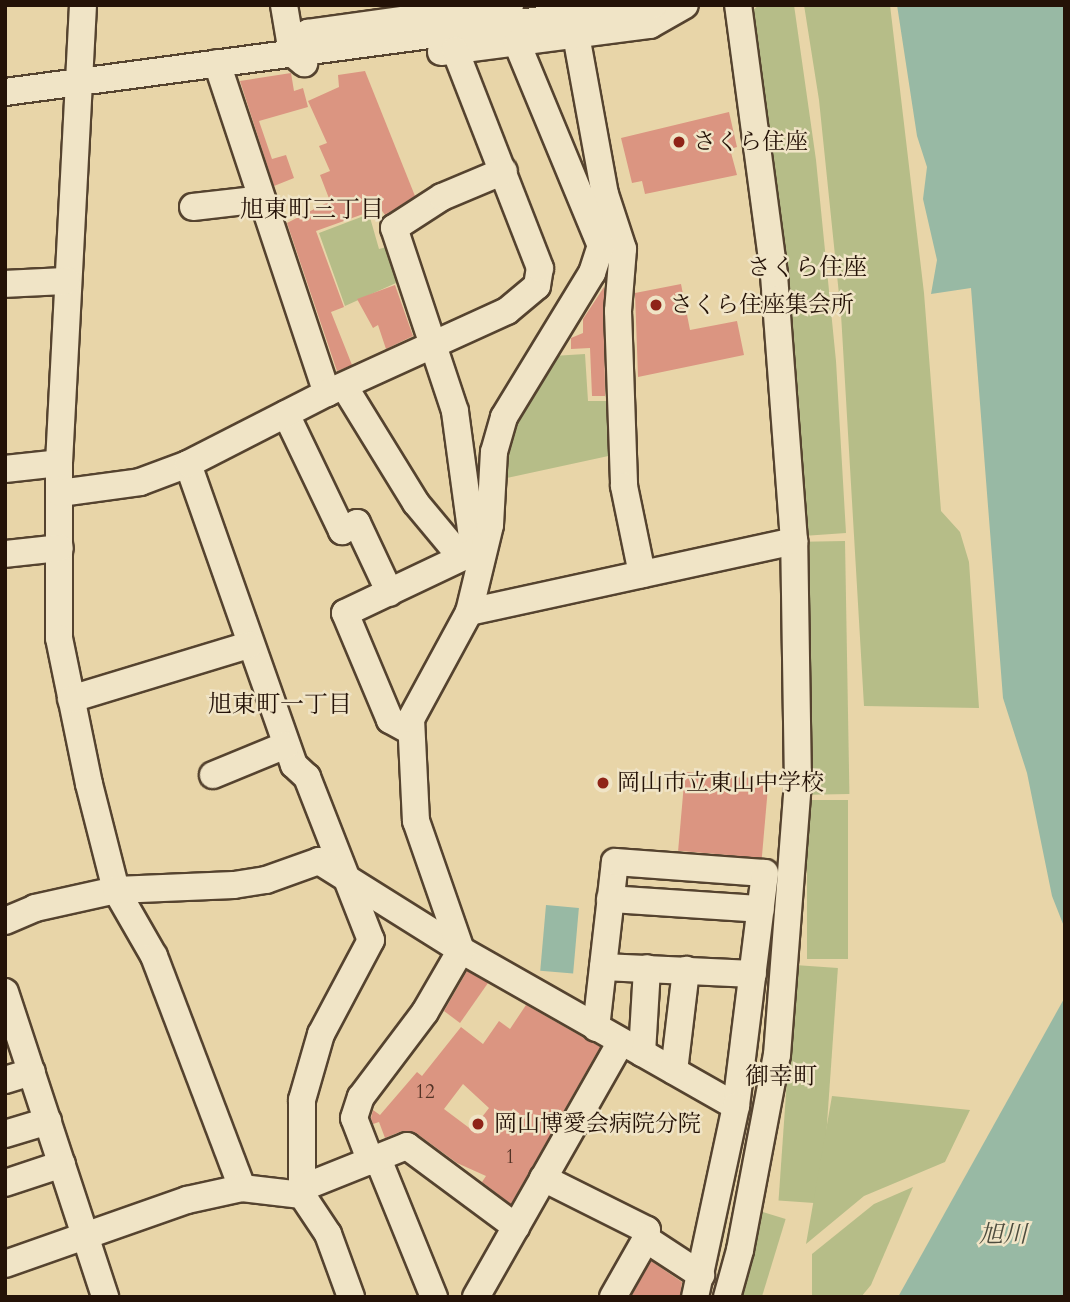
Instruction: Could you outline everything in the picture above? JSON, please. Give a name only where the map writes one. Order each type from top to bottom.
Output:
[{"type":"street","points":[[284,5],[292,53],[313,69],[650,24],[685,5]]},
{"type":"street","points":[[292,53],[307,33],[438,10],[510,5]]},
{"type":"street","points":[[5,92],[653,5]]},
{"type":"street","points":[[727,1297],[740,1251],[777,1055],[797,798],[794,541],[774,274],[738,5]]},
{"type":"street","points":[[84,6],[76,81],[59,463],[59,638],[116,890],[154,956],[242,1188]]},
{"type":"street","points":[[576,35],[605,194],[623,249],[618,311],[624,486],[642,574]]},
{"type":"street","points":[[461,950],[421,846],[411,719],[469,612],[473,552],[504,417],[592,274],[601,246],[517,43]]},
{"type":"street","points":[[60,493],[140,482],[188,464],[336,390],[507,311],[537,286],[540,268],[455,50]]},
{"type":"street","points":[[217,63],[262,199],[336,390],[416,503],[473,552]]},
{"type":"street","points":[[473,552],[455,411],[394,228],[442,197],[504,172]]},
{"type":"street","points":[[193,207],[262,199]]},
{"type":"street","points":[[5,284],[67,281]]},
{"type":"street","points":[[286,414],[342,531],[357,523],[390,593]]},
{"type":"street","points":[[5,469],[59,463]]},
{"type":"street","points":[[188,464],[286,745],[294,765],[307,777],[372,940],[321,1034],[302,1100],[302,1191],[328,1234],[351,1297]]},
{"type":"street","points":[[469,612],[794,541]]},
{"type":"street","points":[[5,554],[60,548]]},
{"type":"street","points":[[410,731],[390,720],[345,613],[473,552]]},
{"type":"street","points":[[72,699],[249,645]]},
{"type":"street","points":[[213,775],[286,745]]},
{"type":"street","points":[[5,921],[35,908],[116,890],[234,886],[266,880],[319,861],[461,950],[736,1106],[743,1142],[737,1191],[740,1251]]},
{"type":"street","points":[[596,1028],[615,862],[765,873],[736,1106],[698,1286]]},
{"type":"street","points":[[610,898],[761,909]]},
{"type":"street","points":[[434,1297],[354,1118],[361,1097],[425,1012],[461,950]]},
{"type":"street","points":[[603,967],[753,974]]},
{"type":"street","points":[[476,1297],[543,1178],[631,1048],[647,968]]},
{"type":"street","points":[[674,1071],[686,970]]},
{"type":"street","points":[[5,992],[12,1035],[32,1072],[105,1297]]},
{"type":"street","points":[[5,1080],[32,1072]]},
{"type":"street","points":[[5,1134],[48,1121]]},
{"type":"street","points":[[5,1264],[187,1200],[242,1188],[302,1191],[407,1146],[516,1227]]},
{"type":"street","points":[[5,1183],[62,1164]]},
{"type":"street","points":[[543,1178],[647,1230],[646,1239],[613,1297]]},
{"type":"street","points":[[646,1239],[698,1286]]},
{"type":"green space","points":[[759,5],[794,5],[816,160],[836,361],[846,533],[803,536],[782,257],[752,11]]},
{"type":"green space","points":[[804,5],[890,5],[924,293],[941,511],[960,532],[969,562],[979,708],[864,706],[841,314],[819,100]]},
{"type":"green space","points":[[369,214],[379,249],[395,245],[407,278],[345,306],[319,233]]},
{"type":"green space","points":[[585,354],[588,401],[616,401],[613,455],[502,479],[512,426],[553,356]]},
{"type":"green space","points":[[845,541],[849,794],[808,795],[804,542]]},
{"type":"green space","points":[[807,800],[848,800],[848,959],[807,959]]},
{"type":"green space","points":[[795,965],[838,968],[821,1203],[779,1200]]},
{"type":"green space","points":[[832,1096],[970,1110],[945,1162],[864,1196],[806,1244]]},
{"type":"green space","points":[[913,1187],[871,1285],[861,1297],[812,1297],[812,1254],[874,1204]]},
{"type":"green space","points":[[756,1210],[786,1219],[762,1297],[730,1296]]},
{"type":"water","points":[[897,5],[1065,5],[1065,929],[1052,896],[1027,773],[1003,698],[971,288],[931,294],[937,260],[923,199],[927,167],[917,136]]},
{"type":"water","points":[[546,905],[579,908],[573,974],[540,971]]},
{"type":"water","name":"旭川","points":[[1065,997],[1065,1297],[898,1297]]},
{"type":"building","points":[[365,71],[415,196],[385,215],[380,208],[316,231],[344,307],[331,312],[352,365],[337,371],[287,223],[330,201],[320,175],[330,171],[319,146],[327,143],[308,101],[339,87],[338,75]]},
{"type":"building","points":[[291,73],[294,91],[303,88],[308,107],[259,121],[272,159],[286,155],[294,178],[274,186],[240,81]]},
{"type":"building","name":"さくら住座","points":[[729,112],[737,147],[730,149],[737,175],[645,194],[642,181],[632,183],[621,138]]},
{"type":"building","points":[[681,284],[690,330],[737,321],[744,355],[638,377],[635,293]]},
{"type":"building","points":[[395,285],[413,336],[386,349],[378,325],[373,328],[357,299]]},
{"type":"building","points":[[604,287],[605,396],[592,396],[590,348],[571,349],[571,338],[583,333],[583,319]]},
{"type":"building","points":[[685,772],[769,779],[762,858],[678,851]]},
{"type":"building","points":[[467,971],[488,983],[460,1023],[444,1011]]},
{"type":"building","name":"岡山博愛会病院分院","points":[[526,1005],[600,1047],[511,1204],[482,1182],[486,1176],[457,1163],[416,1133],[402,1131],[385,1138],[379,1122],[373,1124],[371,1118],[373,1110],[380,1115],[417,1072],[422,1076],[461,1027],[483,1044],[499,1021],[510,1029]],"holes":[[[463,1084],[489,1108],[472,1130],[444,1109]]]},
{"type":"building","points":[[651,1261],[682,1282],[680,1297],[631,1297]]},
{"type":"place","name":"さくら住座","points":[[679,142]]},
{"type":"place","name":"さくら住座集会所","points":[[656,305]]},
{"type":"place","name":"岡山市立東山中学校","points":[[603,783]]},
{"type":"place","name":"岡山博愛会病院分院","points":[[478,1124]]},
{"type":"district","name":"旭東町三丁目","points":[[312,210]]},
{"type":"district","name":"さくら住座","points":[[807,268]]},
{"type":"district","name":"旭東町一丁目","points":[[280,705]]},
{"type":"district","name":"御幸町","points":[[781,1077]]}]
